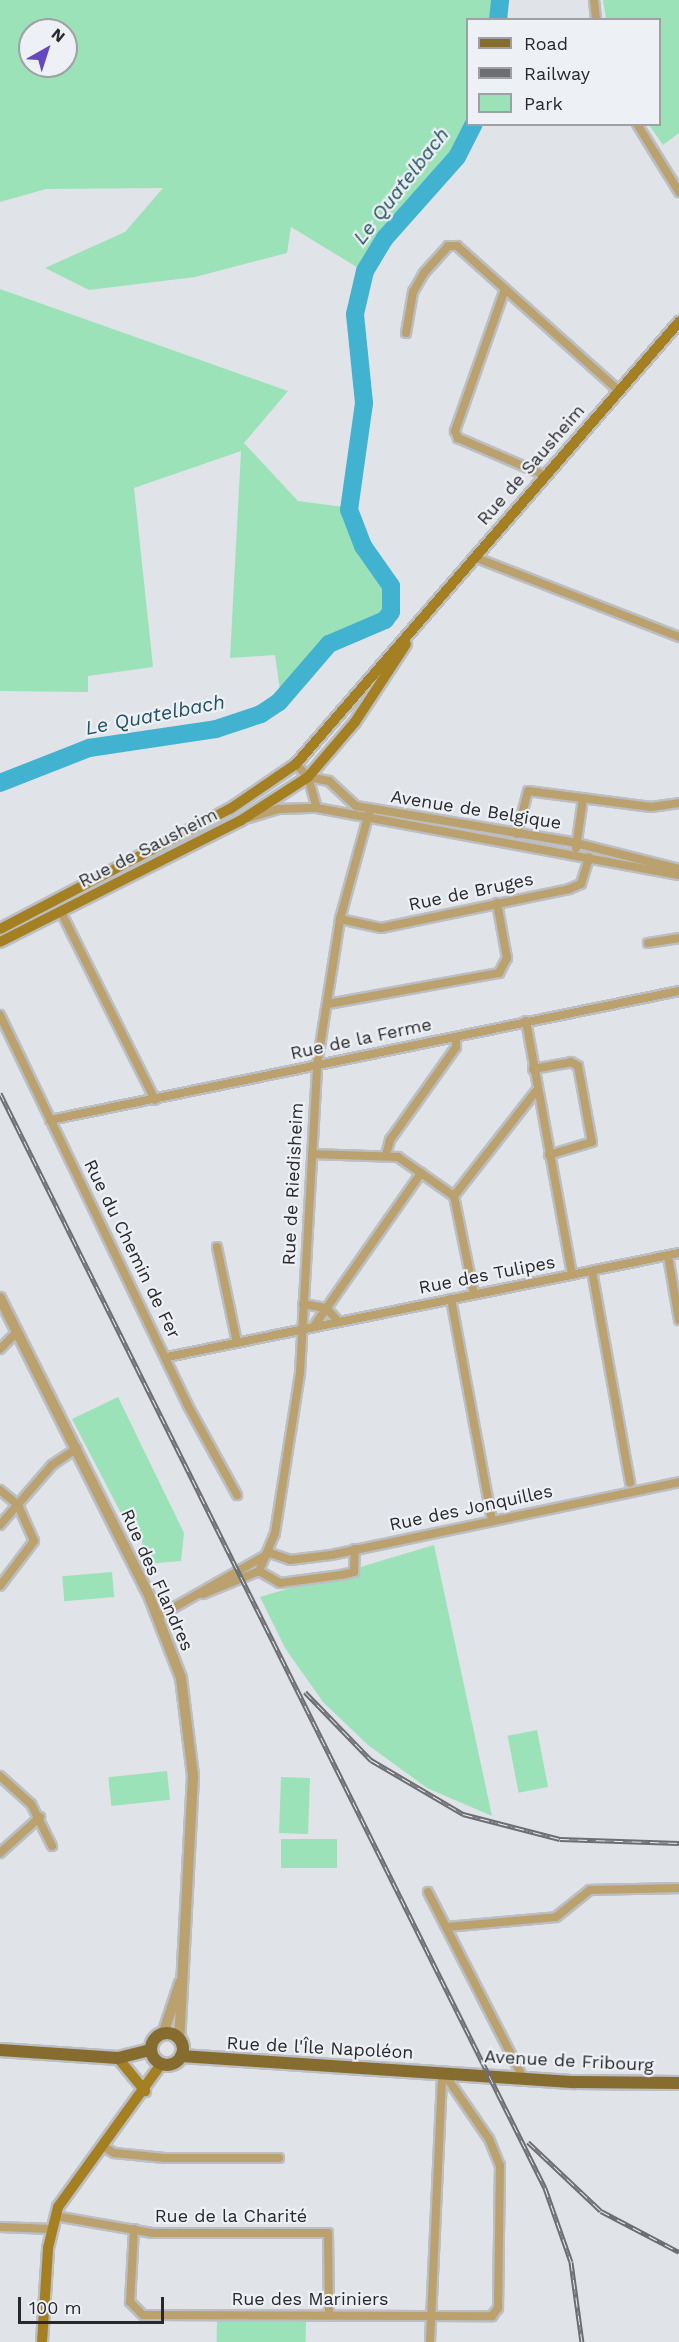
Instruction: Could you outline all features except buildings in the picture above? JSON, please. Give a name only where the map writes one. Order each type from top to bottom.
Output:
[{"type":"main road","name":"Rue de Sausheim","points":[[0,929],[230,809],[296,764],[412,633],[544,475],[679,322]]},
{"type":"main road","name":"Rue de Sausheim","points":[[0,942],[240,820],[308,777],[355,722],[412,633]]},
{"type":"main road","points":[[55,901],[61,912]]},
{"type":"main road","points":[[0,2050],[118,2058],[151,2050],[163,2034],[179,2039],[181,2056],[161,2064],[145,2091],[66,2192],[55,2216],[51,2229],[42,2342]]},
{"type":"main road","points":[[151,2050],[161,2064]]},
{"type":"main road","name":"Rue de l'Île Napoléon","points":[[181,2056],[458,2073]]},
{"type":"main road","points":[[118,2058],[145,2091]]},
{"type":"main road","name":"Avenue de Fribourg","points":[[458,2073],[523,2078],[679,2083]]},
{"type":"street","points":[[594,0],[596,18]]},
{"type":"street","points":[[638,126],[679,192]]},
{"type":"street","points":[[406,333],[413,292],[423,273],[448,246],[457,246],[618,390]]},
{"type":"street","points":[[505,289],[454,431],[458,438],[544,475]]},
{"type":"street","points":[[474,557],[679,637]]},
{"type":"street","points":[[296,764],[308,777],[317,808]]},
{"type":"street","name":"Avenue de Belgique","points":[[308,777],[329,781],[347,800],[370,809],[576,843],[679,869]]},
{"type":"street","points":[[517,834],[528,791],[651,807],[679,803]]},
{"type":"street","points":[[574,855],[583,798]]},
{"type":"street","name":"Avenue de Belgique","points":[[240,820],[279,809],[317,808],[679,875]]},
{"type":"street","name":"Rue de Riedisheim","points":[[270,1553],[302,1329],[317,1065],[340,919],[370,809]]},
{"type":"street","name":"Rue de Bruges","points":[[340,919],[381,928],[580,884],[589,857]]},
{"type":"street","points":[[328,1004],[499,973],[507,958],[497,903]]},
{"type":"street","points":[[61,912],[155,1100]]},
{"type":"street","points":[[648,943],[679,938]]},
{"type":"street","name":"Rue de la Ferme","points":[[50,1120],[679,991]]},
{"type":"street","name":"Rue du Chemin de Fer","points":[[0,1016],[237,1495]]},
{"type":"street","points":[[525,1022],[572,1275]]},
{"type":"street","points":[[386,1155],[390,1140],[456,1047],[456,1037]]},
{"type":"street","points":[[533,1069],[571,1062],[580,1077],[592,1142],[549,1155]]},
{"type":"street","points":[[454,1196],[536,1090]]},
{"type":"street","points":[[312,1154],[386,1155],[421,1173],[454,1196],[474,1294]]},
{"type":"street","points":[[314,1326],[421,1173]]},
{"type":"street","points":[[217,1247],[237,1343]]},
{"type":"street","name":"Rue des Tulipes","points":[[167,1357],[679,1253]]},
{"type":"street","points":[[668,1256],[679,1320]]},
{"type":"street","points":[[592,1271],[630,1483]]},
{"type":"street","name":"Rue des Flandres","points":[[0,1298],[159,1616],[181,1678],[193,1758],[179,2039]]},
{"type":"street","points":[[451,1299],[492,1521]]},
{"type":"street","points":[[303,1304],[326,1308],[338,1321]]},
{"type":"street","points":[[0,1349],[17,1332]]},
{"type":"street","points":[[0,1525],[57,1460],[77,1448]]},
{"type":"street","name":"Rue des Jonquilles","points":[[270,1553],[298,1560],[679,1482]]},
{"type":"street","points":[[0,1490],[18,1505],[34,1544],[0,1586]]},
{"type":"street","points":[[259,1572],[280,1583],[342,1575],[354,1572],[356,1549]]},
{"type":"street","points":[[203,1594],[259,1572],[270,1553]]},
{"type":"street","points":[[159,1616],[203,1594],[270,1553]]},
{"type":"street","points":[[0,1776],[40,1817],[52,1846]]},
{"type":"street","points":[[0,1853],[40,1817]]},
{"type":"street","points":[[447,1927],[556,1917],[590,1890],[679,1888]]},
{"type":"street","points":[[428,1892],[523,2078]]},
{"type":"street","name":"Rue des Flandres","points":[[163,2034],[184,1971]]},
{"type":"street","points":[[430,2342],[442,2072]]},
{"type":"street","name":"Rue des Mariniers","points":[[134,2229],[130,2302],[143,2315],[329,2314],[488,2317],[496,2313],[500,2166],[489,2139],[442,2072]]},
{"type":"street","points":[[102,2146],[114,2154],[165,2158],[279,2158]]},
{"type":"street","name":"Rue de la Charité","points":[[55,2216],[134,2229],[328,2233],[329,2314]]},
{"type":"street","points":[[0,2227],[51,2229]]},
{"type":"green space","points":[[0,0],[495,0],[493,18],[466,18],[466,126],[468,126],[453,155],[384,233],[360,269],[291,227],[287,253],[195,277],[89,290],[45,268],[125,232],[163,188],[46,189],[0,202]]},
{"type":"green space","points":[[603,0],[679,0],[679,133],[663,145],[650,126],[661,126],[661,18],[606,18]]},
{"type":"green space","points":[[0,289],[288,391],[244,443],[298,501],[344,507],[387,596],[382,617],[327,639],[281,698],[275,655],[230,658],[241,451],[134,488],[153,667],[88,676],[88,692],[0,691]]},
{"type":"green space","points":[[118,1397],[184,1533],[181,1561],[146,1564],[141,1537],[123,1517],[72,1419]]},
{"type":"green space","points":[[434,1545],[492,1816],[427,1788],[368,1745],[323,1702],[285,1648],[260,1597]]},
{"type":"green space","points":[[112,1572],[114,1597],[64,1601],[62,1576]]},
{"type":"green space","points":[[537,1730],[548,1787],[519,1793],[508,1736]]},
{"type":"green space","points":[[167,1771],[170,1800],[111,1806],[108,1777]]},
{"type":"green space","points":[[281,1777],[310,1778],[308,1834],[279,1833]]},
{"type":"green space","points":[[281,1839],[337,1839],[337,1868],[281,1868]]},
{"type":"green space","points":[[217,2320],[306,2322],[306,2342],[217,2342]]},
{"type":"waterway","name":"Le Quatelbach","points":[[498,18],[500,0]]},
{"type":"waterway","name":"Le Quatelbach","points":[[0,783],[89,748],[216,729],[261,714],[279,702],[329,644],[385,620],[391,612],[391,586],[363,546],[349,510],[364,403],[355,314],[365,271],[385,238],[457,157],[473,126]]},
{"type":"railway","points":[[0,1093],[545,2188],[571,2262],[582,2342]]},
{"type":"railway","points":[[305,1692],[371,1760],[463,1814],[560,1839],[679,1843]]},
{"type":"railway","points":[[528,2142],[601,2211],[679,2252]]}]
